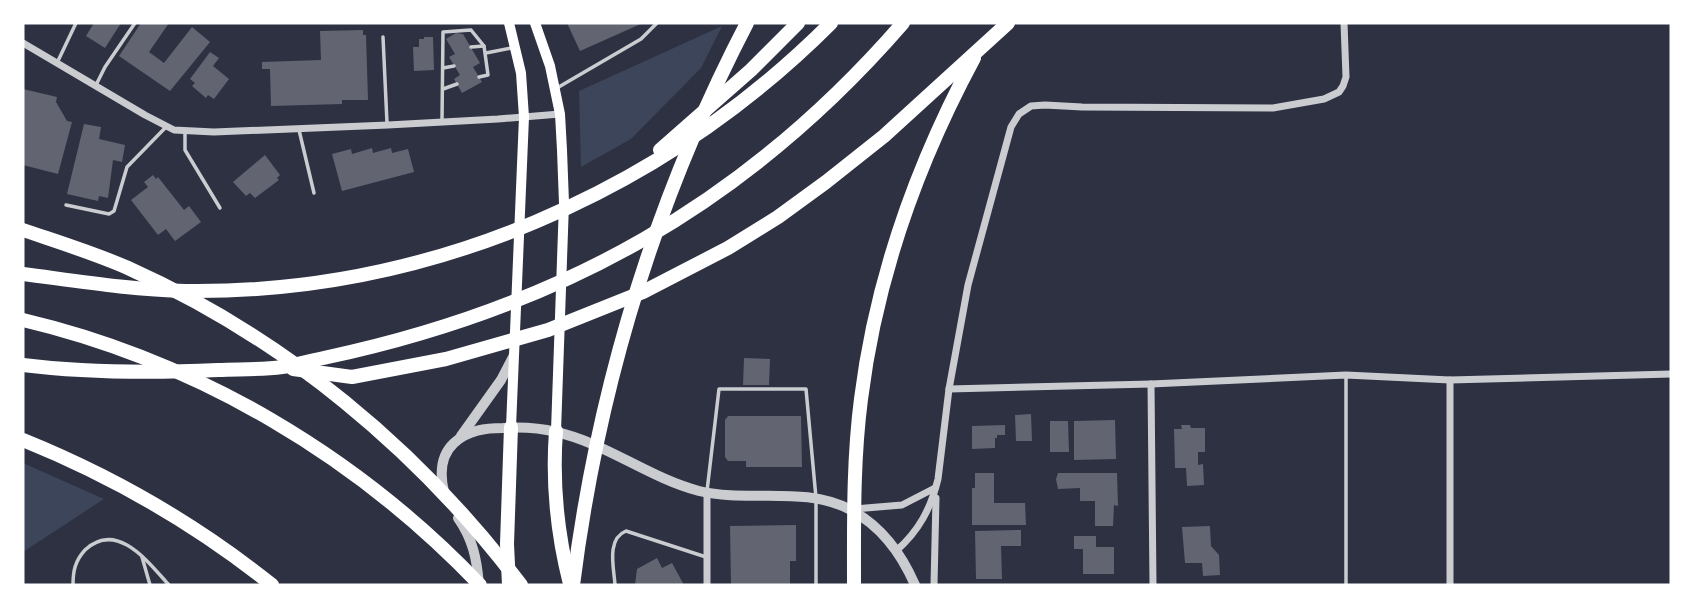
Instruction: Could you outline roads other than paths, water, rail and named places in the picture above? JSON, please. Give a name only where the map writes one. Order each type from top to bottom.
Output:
[{"type":"highway","points":[[572,585],[592,463],[626,322],[677,175],[705,109],[747,23]]},
{"type":"highway","points":[[631,177],[751,70],[797,23]]},
{"type":"highway","points":[[23,274],[152,290],[225,290],[335,280],[449,254],[537,222],[631,177],[731,112],[784,68],[831,23]]},
{"type":"highway","points":[[281,367],[447,327],[534,295],[631,248],[696,209],[772,151],[860,71],[903,23]]},
{"type":"highway","points":[[854,585],[855,474],[861,401],[872,333],[899,231],[937,133],[993,23]]},
{"type":"highway","points":[[23,365],[136,372],[281,367],[352,376],[446,359],[548,330],[643,292],[728,248],[778,217],[884,136],[1008,23]]},
{"type":"highway","points":[[23,230],[127,267],[197,303],[265,343],[332,390],[422,471],[474,526],[522,585]]},
{"type":"highway","points":[[23,320],[103,343],[146,359],[201,383],[265,416],[329,456],[385,497],[443,548],[479,585]]},
{"type":"highway","points":[[509,585],[507,544],[511,428]]},
{"type":"highway","points":[[556,431],[553,468],[556,513],[572,585]]},
{"type":"highway","points":[[23,440],[106,478],[169,513],[272,585]]},
{"type":"main road","points":[[509,23],[521,73],[524,117],[511,428]]},
{"type":"main road","points":[[535,23],[550,66],[560,114],[564,203],[556,431]]},
{"type":"street","points":[[934,585],[936,487],[949,389],[968,285],[1011,127],[1019,114],[1031,106],[1045,105],[1273,108],[1324,99],[1339,92],[1346,77],[1344,23]]},
{"type":"street","points":[[23,43],[167,127],[184,131],[388,125],[560,114]]},
{"type":"street","points":[[479,585],[477,560],[471,542],[445,496],[441,480],[443,462],[449,448],[461,437],[501,380],[513,356]]},
{"type":"street","points":[[949,389],[1151,384],[1346,375],[1450,380],[1671,374]]},
{"type":"street","points":[[1450,380],[1450,585]]},
{"type":"street","points":[[1151,384],[1153,585]]},
{"type":"street","points":[[461,437],[488,428],[556,431],[678,484],[706,493],[816,498],[850,509],[873,525],[896,551],[915,585]]},
{"type":"street","points":[[850,509],[902,505],[936,487]]},
{"type":"street","points":[[896,551],[920,525],[936,487]]},
{"type":"street","points":[[706,493],[707,585]]},
{"type":"lane","points":[[57,63],[76,23]]},
{"type":"lane","points":[[96,85],[135,23]]},
{"type":"lane","points":[[555,89],[641,39],[657,23]]},
{"type":"lane","points":[[442,122],[443,32],[471,30],[484,46],[488,75],[479,78]]},
{"type":"lane","points":[[383,37],[388,125]]},
{"type":"lane","points":[[471,47],[484,46]]},
{"type":"lane","points":[[486,53],[515,48]]},
{"type":"lane","points":[[443,52],[452,50]]},
{"type":"lane","points":[[479,62],[487,61]]},
{"type":"lane","points":[[443,68],[454,66]]},
{"type":"lane","points":[[443,89],[457,84]]},
{"type":"lane","points":[[66,205],[109,214],[114,211],[127,167],[167,127]]},
{"type":"lane","points":[[298,128],[314,193]]},
{"type":"lane","points":[[184,131],[185,150],[220,208]]},
{"type":"lane","points":[[1346,375],[1346,585]]},
{"type":"lane","points":[[706,493],[719,389],[806,389],[816,498],[816,585]]},
{"type":"lane","points":[[615,585],[613,547],[616,538],[626,531],[707,557]]},
{"type":"lane","points":[[73,585],[73,570],[81,554],[95,541],[114,538],[142,555],[169,585]]},
{"type":"lane","points":[[142,555],[150,585]]}]
